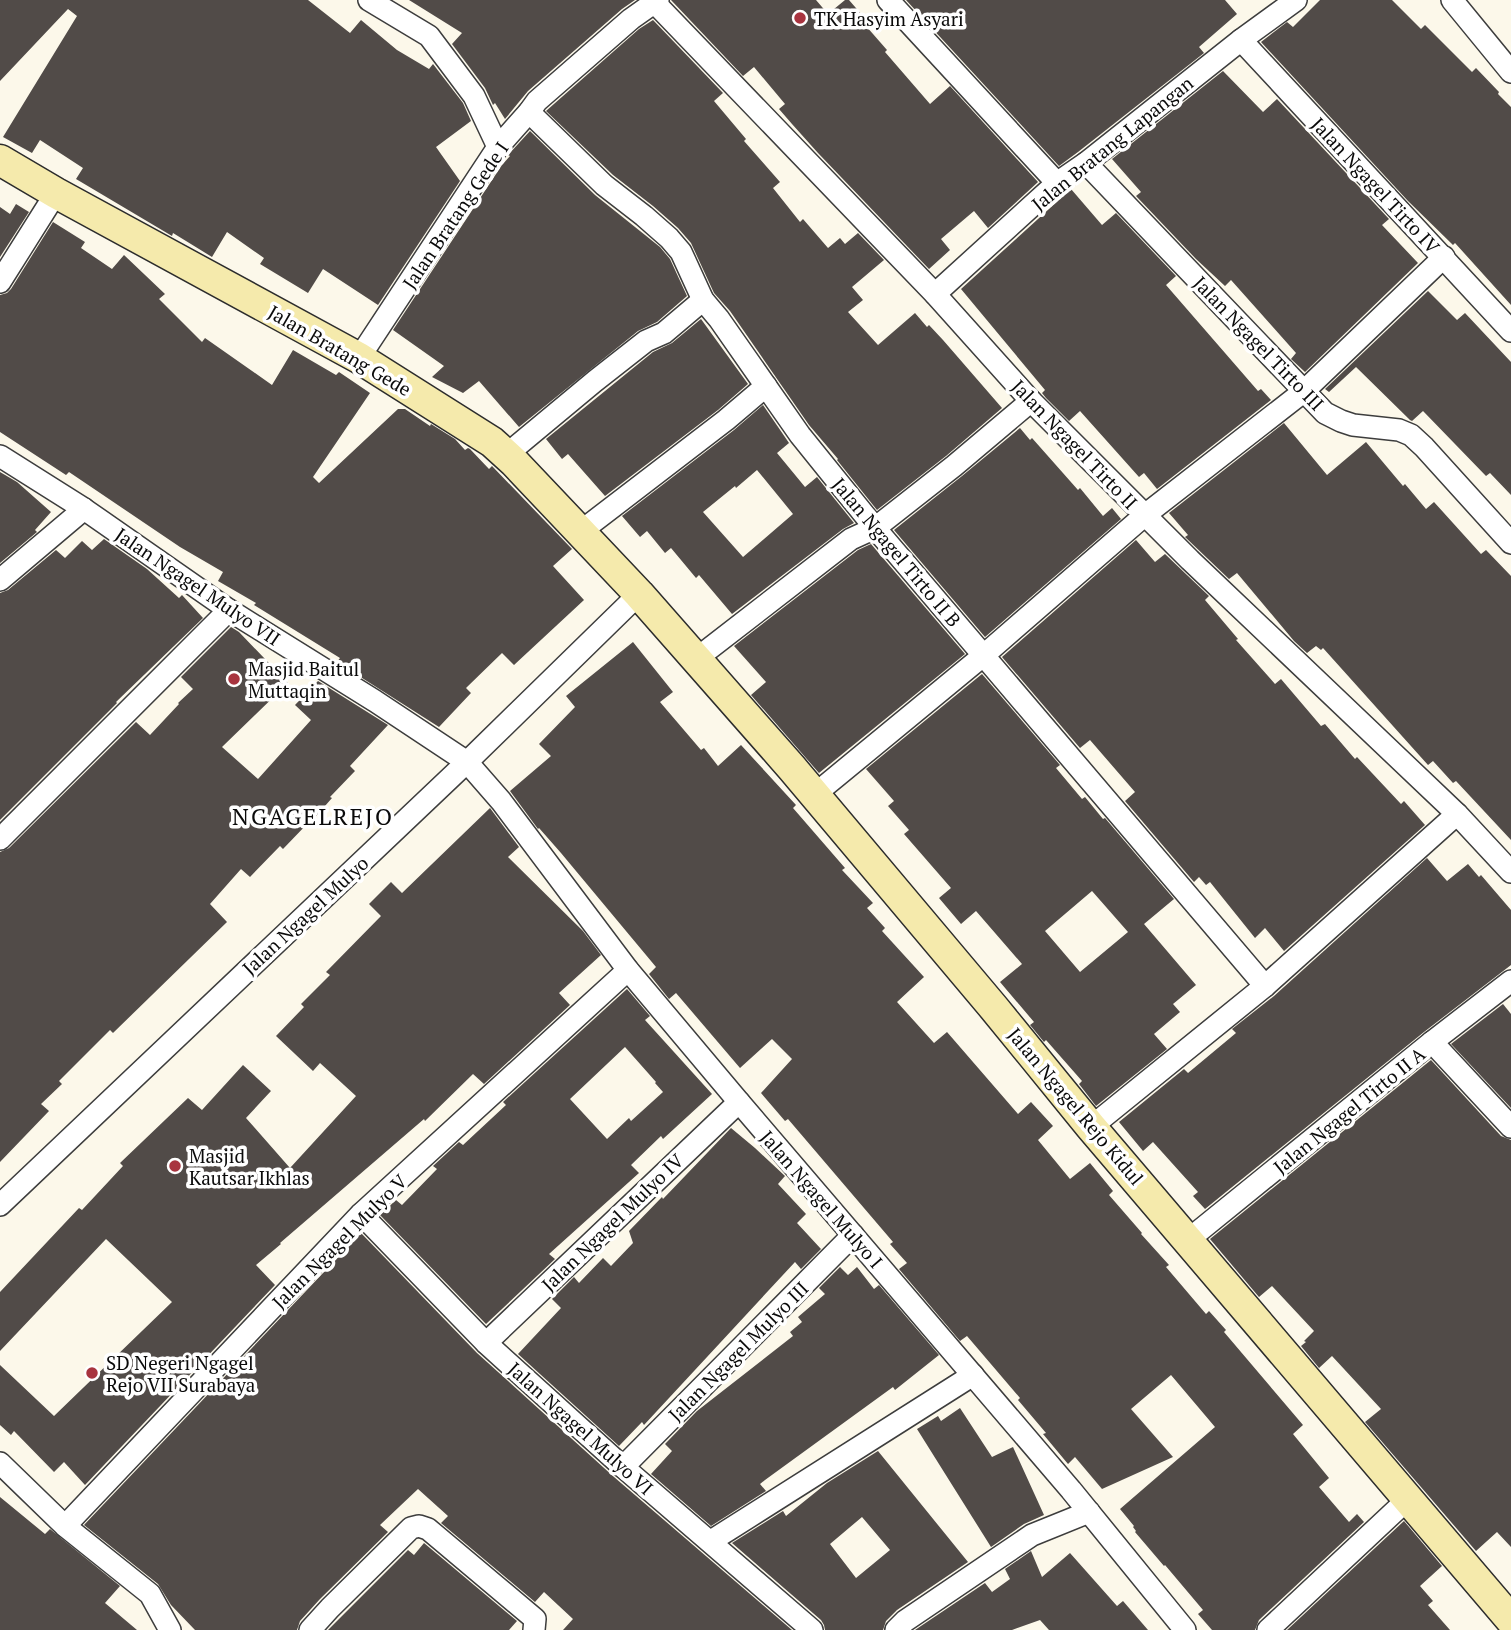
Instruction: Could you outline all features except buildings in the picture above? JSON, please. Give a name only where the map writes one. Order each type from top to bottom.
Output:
[{"type":"main road","name":"Jalan Bratang Gede","points":[[0,160],[359,358],[492,442],[639,594]]},
{"type":"main road","name":"Jalan Ngagel Rejo Kidul","points":[[639,594],[814,795],[1091,1127],[1511,1620]]},
{"type":"street","points":[[369,0],[429,36],[474,96],[498,147]]},
{"type":"street","points":[[888,0],[1057,183]]},
{"type":"street","name":"Jalan Bratang Lapangan","points":[[935,294],[1057,183],[1296,0]]},
{"type":"street","points":[[1452,0],[1511,72]]},
{"type":"street","name":"Jalan Bratang Gede I","points":[[359,358],[498,147],[537,101],[631,19],[656,1]]},
{"type":"street","name":"Jalan Ngagel Tirto II","points":[[656,1],[935,294],[1031,401],[1189,560],[1457,814],[1511,872]]},
{"type":"street","name":"Jalan Ngagel Tirto IV","points":[[1241,40],[1511,331]]},
{"type":"street","name":"Jalan Ngagel Tirto II B","points":[[529,112],[604,185],[644,216],[681,252],[703,300],[719,318],[800,435],[875,528],[1265,986]]},
{"type":"street","name":"Jalan Ngagel Tirto III","points":[[1086,163],[1325,413],[1353,425],[1399,430],[1411,435],[1511,543]]},
{"type":"street","points":[[0,282],[56,193]]},
{"type":"street","points":[[814,795],[984,655],[1145,516],[1303,392],[1444,257]]},
{"type":"street","points":[[506,454],[646,341],[663,333],[703,300]]},
{"type":"street","points":[[580,532],[766,386]]},
{"type":"street","points":[[696,659],[851,539],[875,528],[1031,401]]},
{"type":"street","name":"Jalan Ngagel Mulyo VII","points":[[0,456],[84,509],[229,610],[467,762]]},
{"type":"street","points":[[0,580],[84,509]]},
{"type":"street","name":"Jalan Ngagel Mulyo","points":[[0,1205],[467,762],[639,594]]},
{"type":"street","points":[[0,839],[229,610]]},
{"type":"street","name":"Jalan Ngagel Mulyo I","points":[[467,762],[501,801],[628,970],[1089,1512],[1185,1630]]},
{"type":"street","points":[[1091,1127],[1265,986],[1457,814]]},
{"type":"street","name":"Jalan Ngagel Mulyo V","points":[[65,1526],[361,1214],[628,970]]},
{"type":"street","name":"Jalan Ngagel Tirto II A","points":[[1188,1240],[1511,981]]},
{"type":"street","points":[[1432,1042],[1511,1127]]},
{"type":"street","name":"Jalan Ngagel Mulyo IV","points":[[486,1343],[738,1102]]},
{"type":"street","name":"Jalan Ngagel Mulyo VI","points":[[361,1214],[486,1343],[623,1467],[812,1630]]},
{"type":"street","name":"Jalan Ngagel Mulyo III","points":[[623,1467],[853,1235]]},
{"type":"street","points":[[710,1541],[972,1376]]},
{"type":"street","points":[[0,1464],[65,1526],[150,1594],[170,1630]]},
{"type":"street","points":[[1268,1630],[1408,1499]]},
{"type":"street","points":[[896,1630],[905,1621],[1032,1535],[1089,1512]]},
{"type":"street","points":[[310,1630],[411,1528],[419,1526],[428,1529],[535,1619],[534,1630]]},
{"type":"place","name":"TK Hasyim Asyari","points":[[800,18]]},
{"type":"place","name":"Masjid Baitul Muttaqin","points":[[234,679]]},
{"type":"place","name":"Masjid Kautsar Ikhlas","points":[[175,1166]]},
{"type":"place","name":"SD Negeri Ngagel Rejo VII Surabaya","points":[[92,1373]]},
{"type":"district","name":"NGAGELREJO","points":[[313,816]]}]
